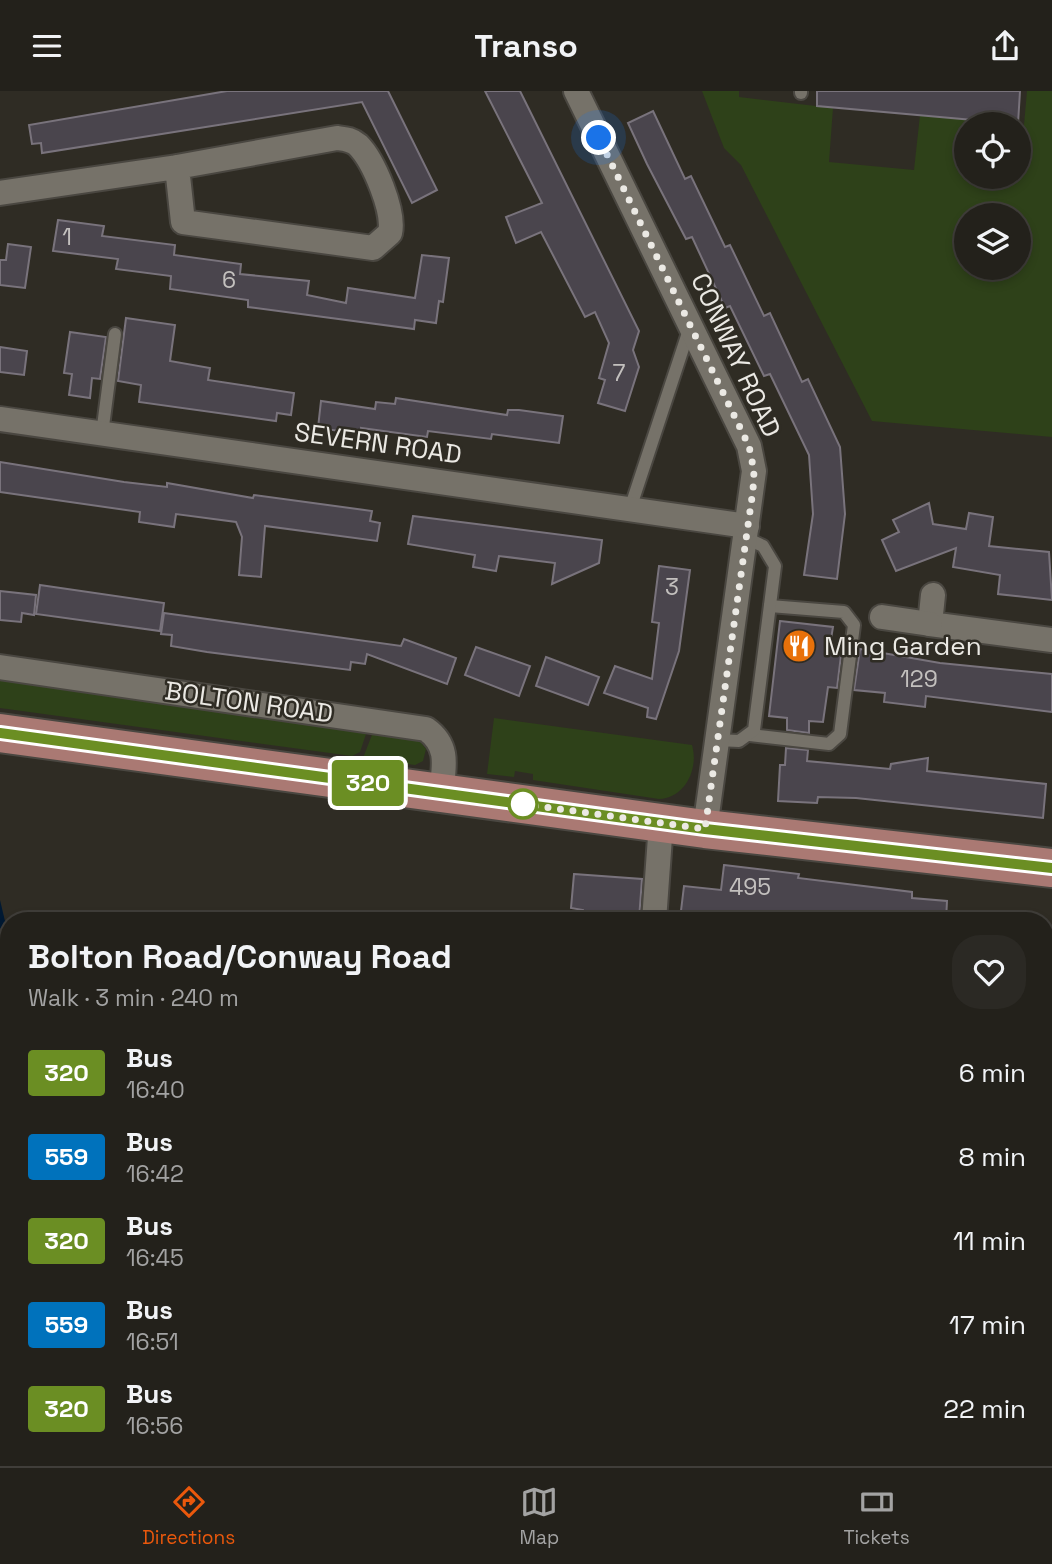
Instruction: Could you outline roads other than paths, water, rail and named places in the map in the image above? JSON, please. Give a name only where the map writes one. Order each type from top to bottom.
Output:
[{"type":"main road","points":[[0,733],[705,829],[1052,868]]},
{"type":"street","name":"CONWAY ROAD","points":[[576,91],[749,446],[754,471],[705,829]]},
{"type":"street","points":[[0,193],[177,167],[337,138],[349,139],[365,154],[389,205],[392,216],[390,233],[373,249],[183,222],[177,167]]},
{"type":"street","name":"SEVERN ROAD","points":[[0,419],[630,509],[747,532]]},
{"type":"street","points":[[930,624],[933,595]]},
{"type":"street","points":[[883,617],[1052,640]]},
{"type":"street","name":"BOLTON ROAD","points":[[0,667],[426,729],[438,737],[444,750],[441,793]]},
{"type":"street","points":[[655,912],[662,823]]},
{"type":"lane","points":[[630,509],[691,326]]},
{"type":"lane","points":[[102,434],[115,334]]},
{"type":"lane","points":[[747,532],[763,546],[775,566],[754,730],[750,736]]},
{"type":"lane","points":[[718,740],[739,741],[750,736],[829,744],[840,734],[854,625],[850,616],[844,612],[770,607]]},
{"type":"place","name":"Ming Garden","points":[[799,646]]}]
